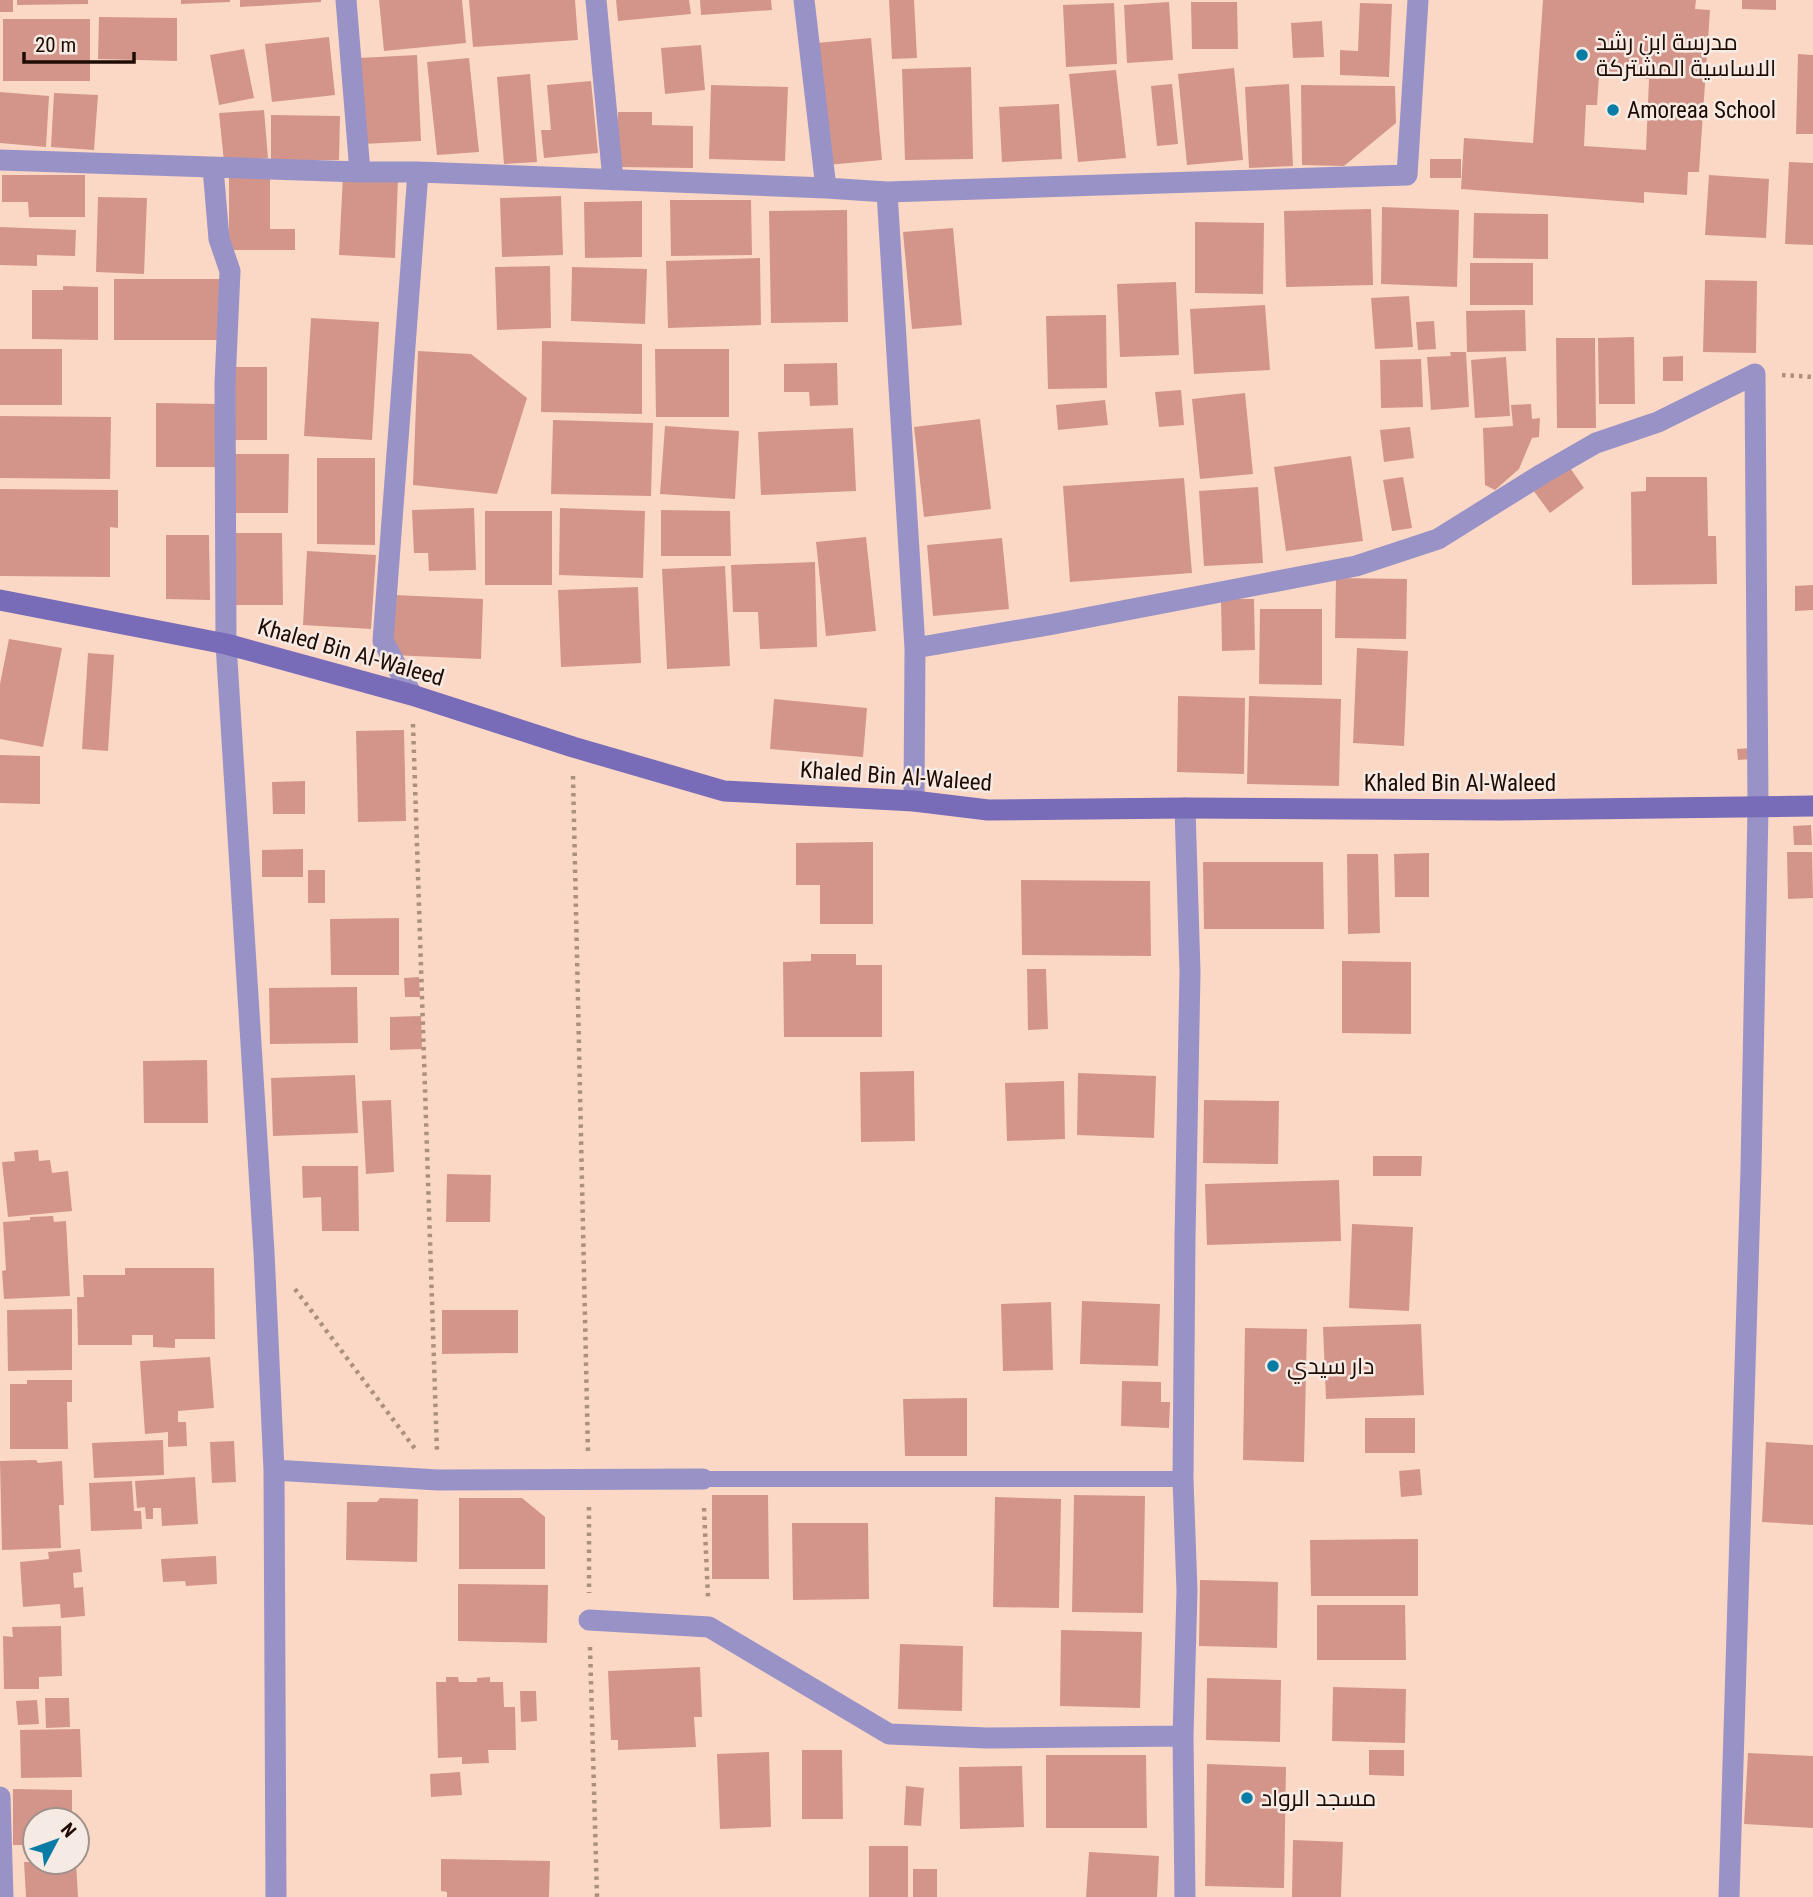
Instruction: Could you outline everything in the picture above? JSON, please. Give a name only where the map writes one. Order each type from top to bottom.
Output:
[{"type":"street","points":[[346,0],[360,172]]},
{"type":"street","points":[[596,0],[613,180]]},
{"type":"street","points":[[804,0],[826,188]]},
{"type":"street","points":[[0,160],[418,172],[887,192],[1408,176],[1418,0]]},
{"type":"street","points":[[214,168],[219,239],[230,271],[225,383],[226,644],[264,1252],[274,1470],[276,1897]]},
{"type":"street","points":[[412,695],[383,641],[418,172]]},
{"type":"street","points":[[887,192],[915,648],[914,801]]},
{"type":"street","points":[[915,648],[1356,566],[1438,539],[1597,443],[1658,422],[1755,374],[1758,808],[1751,1182],[1729,1897]]},
{"type":"street","name":"Khaled Bin Al-Waleed","points":[[0,600],[226,644],[412,695],[573,747],[724,791],[914,801],[988,810],[1500,810],[1813,806]]},
{"type":"street","points":[[1185,808],[1190,972],[1183,1479],[1187,1591],[1183,1737],[1185,1897]]},
{"type":"street","points":[[274,1470],[438,1480],[703,1479]]},
{"type":"street","points":[[589,1620],[709,1628],[889,1734],[987,1738],[1183,1737]]},
{"type":"street","points":[[0,1797],[3,1897]]},
{"type":"lane","points":[[703,1479],[1183,1479]]},
{"type":"path","points":[[412,695],[438,1480]]},
{"type":"path","points":[[573,747],[589,1479],[589,1620],[597,1897]]},
{"type":"path","points":[[264,1252],[306,1302],[438,1480]]},
{"type":"path","points":[[703,1479],[709,1628]]},
{"type":"building","points":[[0,0],[13,0],[13,12],[0,12]]},
{"type":"building","points":[[17,0],[88,0],[88,4],[17,5]]},
{"type":"building","points":[[181,0],[230,0],[230,2],[181,4]]},
{"type":"building","points":[[240,0],[321,0],[321,2],[240,7]]},
{"type":"building","points":[[379,0],[462,0],[466,43],[384,51]]},
{"type":"building","points":[[469,0],[575,0],[578,40],[473,47]]},
{"type":"building","points":[[616,0],[689,0],[691,14],[618,21]]},
{"type":"building","points":[[700,0],[771,0],[772,10],[701,15]]},
{"type":"building","points":[[889,0],[914,0],[917,58],[892,59]]},
{"type":"building","points":[[1543,0],[1696,0],[1695,9],[1710,10],[1699,172],[1688,172],[1687,195],[1644,192],[1644,203],[1461,189],[1464,138],[1533,143]],"holes":[[[1599,76],[1649,79],[1646,150],[1584,146],[1586,105],[1597,105]]]},
{"type":"building","points":[[1742,0],[1776,0],[1776,10],[1742,9]]},
{"type":"building","points":[[1169,2],[1173,60],[1127,63],[1124,5]]},
{"type":"building","points":[[1191,2],[1237,2],[1238,49],[1192,49]]},
{"type":"building","points":[[1114,3],[1117,64],[1066,67],[1063,5]]},
{"type":"building","points":[[1360,3],[1392,4],[1389,77],[1340,75],[1340,50],[1358,51]]},
{"type":"building","points":[[99,17],[177,18],[177,61],[98,59]]},
{"type":"building","points":[[3,19],[90,19],[90,81],[3,81]]},
{"type":"building","points":[[1322,21],[1324,57],[1293,58],[1291,23]]},
{"type":"building","points":[[329,37],[335,95],[272,102],[265,44]]},
{"type":"building","points":[[871,38],[882,160],[827,165],[816,43]]},
{"type":"building","points":[[701,45],[705,90],[665,94],[661,48]]},
{"type":"building","points":[[244,49],[254,98],[219,105],[210,55]]},
{"type":"building","points":[[1798,54],[1813,55],[1813,134],[1796,134]]},
{"type":"building","points":[[417,55],[421,141],[363,144],[358,58]]},
{"type":"building","points":[[469,58],[479,152],[437,155],[427,62]]},
{"type":"building","points":[[971,67],[973,159],[905,160],[902,69]]},
{"type":"building","points":[[1234,68],[1243,160],[1187,165],[1178,74]]},
{"type":"building","points":[[1116,70],[1126,158],[1078,162],[1069,74]]},
{"type":"building","points":[[530,74],[537,162],[504,164],[497,77]]},
{"type":"building","points":[[591,81],[598,153],[544,158],[541,130],[551,130],[547,85]]},
{"type":"building","points":[[1172,84],[1178,144],[1157,146],[1151,86]]},
{"type":"building","points":[[1289,84],[1293,166],[1249,168],[1245,87]]},
{"type":"building","points":[[711,85],[788,87],[785,161],[709,159]]},
{"type":"building","points":[[1301,85],[1395,86],[1396,123],[1344,166],[1302,165]]},
{"type":"building","points":[[0,92],[49,96],[46,147],[0,143]]},
{"type":"building","points":[[54,93],[98,95],[94,150],[51,147]]},
{"type":"building","points":[[1059,104],[1062,159],[1002,162],[999,107]]},
{"type":"building","points":[[264,110],[268,158],[224,162],[219,113]]},
{"type":"building","points":[[618,112],[652,112],[652,125],[693,126],[693,168],[618,167]]},
{"type":"building","points":[[271,115],[340,116],[339,160],[271,160]]},
{"type":"building","points":[[1430,159],[1461,159],[1461,178],[1430,178]]},
{"type":"building","points":[[1789,162],[1813,163],[1813,245],[1785,244]]},
{"type":"building","points":[[2,175],[85,175],[85,217],[29,217],[28,202],[2,202]]},
{"type":"building","points":[[343,175],[398,178],[395,258],[339,255]]},
{"type":"building","points":[[1709,175],[1769,179],[1766,238],[1705,235]]},
{"type":"building","points":[[229,176],[270,176],[270,229],[295,229],[295,250],[229,250]]},
{"type":"building","points":[[561,196],[563,255],[502,257],[500,198]]},
{"type":"building","points":[[98,197],[147,198],[144,274],[96,272]]},
{"type":"building","points":[[670,200],[751,200],[752,255],[671,256]]},
{"type":"building","points":[[642,201],[642,257],[585,258],[584,202]]},
{"type":"building","points":[[1382,207],[1459,210],[1457,287],[1381,284]]},
{"type":"building","points":[[1371,209],[1373,285],[1286,287],[1284,211]]},
{"type":"building","points":[[847,210],[848,322],[771,323],[769,211]]},
{"type":"building","points":[[1474,213],[1548,214],[1548,259],[1473,258]]},
{"type":"building","points":[[1195,222],[1264,223],[1263,294],[1195,293]]},
{"type":"building","points":[[0,227],[76,230],[75,256],[37,255],[37,266],[0,265]]},
{"type":"building","points":[[953,228],[962,325],[912,329],[903,232]]},
{"type":"building","points":[[760,258],[761,325],[668,328],[666,261]]},
{"type":"building","points":[[1470,263],[1533,263],[1533,305],[1470,305]]},
{"type":"building","points":[[550,266],[551,328],[497,330],[495,267]]},
{"type":"building","points":[[572,267],[647,269],[645,324],[571,321]]},
{"type":"building","points":[[114,279],[226,279],[227,340],[114,340]]},
{"type":"building","points":[[1705,280],[1757,281],[1756,353],[1703,352]]},
{"type":"building","points":[[1176,282],[1179,355],[1120,357],[1117,284]]},
{"type":"building","points":[[63,286],[98,287],[98,340],[32,339],[32,290],[63,290]]},
{"type":"building","points":[[1409,296],[1413,347],[1375,349],[1371,298]]},
{"type":"building","points":[[1265,305],[1270,370],[1194,374],[1190,309]]},
{"type":"building","points":[[1525,310],[1526,351],[1467,352],[1466,311]]},
{"type":"building","points":[[1106,315],[1107,388],[1048,389],[1046,316]]},
{"type":"building","points":[[311,318],[379,322],[372,440],[304,436]]},
{"type":"building","points":[[1434,321],[1436,349],[1418,350],[1416,322]]},
{"type":"building","points":[[1634,337],[1635,404],[1599,404],[1598,338]]},
{"type":"building","points":[[1556,338],[1595,338],[1596,428],[1557,428]]},
{"type":"building","points":[[542,341],[642,344],[642,414],[541,412]]},
{"type":"building","points":[[0,349],[62,349],[62,405],[0,405]]},
{"type":"building","points":[[655,349],[729,349],[729,417],[656,417]]},
{"type":"building","points":[[418,351],[471,354],[527,398],[497,494],[413,485]]},
{"type":"building","points":[[1450,352],[1466,352],[1469,407],[1431,410],[1427,357],[1451,356]]},
{"type":"building","points":[[1683,356],[1683,381],[1663,381],[1663,357]]},
{"type":"building","points":[[1506,357],[1510,416],[1475,418],[1471,360]]},
{"type":"building","points":[[1421,359],[1423,407],[1381,408],[1380,360]]},
{"type":"building","points":[[837,363],[838,405],[810,406],[809,392],[784,392],[784,364]]},
{"type":"building","points":[[229,367],[267,367],[267,440],[230,440]]},
{"type":"building","points":[[1181,390],[1184,425],[1159,427],[1155,392]]},
{"type":"building","points":[[1245,393],[1253,474],[1200,479],[1192,399]]},
{"type":"building","points":[[1105,400],[1108,425],[1058,430],[1056,405]]},
{"type":"building","points":[[156,403],[220,404],[220,467],[156,467]]},
{"type":"building","points":[[1531,404],[1532,419],[1540,418],[1539,437],[1532,438],[1519,469],[1495,490],[1485,485],[1483,428],[1513,426],[1511,405]]},
{"type":"building","points":[[0,416],[111,417],[110,479],[0,478]]},
{"type":"building","points":[[980,419],[991,509],[924,517],[914,427]]},
{"type":"building","points":[[553,420],[653,423],[651,496],[551,494]]},
{"type":"building","points":[[665,426],[739,431],[735,499],[660,494]]},
{"type":"building","points":[[1410,427],[1414,458],[1384,462],[1380,430]]},
{"type":"building","points":[[853,428],[856,491],[761,495],[758,432]]},
{"type":"building","points":[[231,454],[289,454],[288,513],[231,513]]},
{"type":"building","points":[[1351,456],[1363,541],[1286,551],[1274,467]]},
{"type":"building","points":[[317,458],[375,458],[375,545],[317,544]]},
{"type":"building","points":[[1568,465],[1584,488],[1550,513],[1533,490]]},
{"type":"building","points":[[1403,477],[1412,528],[1392,531],[1383,480]]},
{"type":"building","points":[[1646,477],[1707,477],[1708,536],[1716,536],[1717,584],[1632,585],[1631,492],[1646,491]]},
{"type":"building","points":[[1184,478],[1192,573],[1070,582],[1063,486]]},
{"type":"building","points":[[1258,487],[1263,563],[1204,566],[1199,491]]},
{"type":"building","points":[[0,489],[118,490],[118,528],[110,527],[110,577],[0,576]]},
{"type":"building","points":[[474,508],[476,570],[429,571],[428,553],[414,553],[412,510]]},
{"type":"building","points":[[560,508],[645,511],[643,578],[559,575]]},
{"type":"building","points":[[661,510],[730,511],[731,556],[661,556]]},
{"type":"building","points":[[485,511],[552,511],[552,585],[485,585]]},
{"type":"building","points":[[228,533],[282,533],[283,605],[228,605]]},
{"type":"building","points":[[166,535],[209,535],[210,600],[166,599]]},
{"type":"building","points":[[866,537],[876,631],[826,636],[816,542]]},
{"type":"building","points":[[1002,538],[1009,609],[933,616],[927,545]]},
{"type":"building","points":[[307,551],[376,555],[371,629],[303,625]]},
{"type":"building","points":[[815,562],[817,647],[760,649],[758,612],[733,612],[731,565]]},
{"type":"building","points":[[725,566],[730,666],[667,669],[662,569]]},
{"type":"building","points":[[1336,578],[1407,579],[1406,639],[1335,638]]},
{"type":"building","points":[[1813,585],[1813,610],[1795,611],[1795,586]]},
{"type":"building","points":[[638,587],[641,663],[561,667],[558,590]]},
{"type":"building","points":[[395,595],[483,599],[481,659],[392,655]]},
{"type":"building","points":[[1221,599],[1254,599],[1255,650],[1222,651]]},
{"type":"building","points":[[1260,609],[1322,609],[1322,685],[1259,684]]},
{"type":"building","points":[[9,639],[62,648],[43,747],[0,739],[0,684]]},
{"type":"building","points":[[1357,648],[1408,651],[1404,746],[1353,743]]},
{"type":"building","points":[[88,653],[114,655],[108,751],[82,749]]},
{"type":"building","points":[[1178,696],[1245,698],[1244,774],[1177,772]]},
{"type":"building","points":[[1249,696],[1341,699],[1339,786],[1247,784]]},
{"type":"building","points":[[774,699],[867,708],[863,757],[770,749]]},
{"type":"building","points":[[404,730],[406,821],[358,822],[356,731]]},
{"type":"building","points":[[1751,748],[1752,759],[1738,760],[1737,749]]},
{"type":"building","points":[[0,755],[40,756],[40,804],[0,803]]},
{"type":"building","points":[[305,781],[305,814],[273,814],[272,782]]},
{"type":"building","points":[[1811,825],[1812,845],[1794,845],[1793,826]]},
{"type":"building","points":[[873,842],[873,924],[820,924],[820,885],[796,885],[796,843]]},
{"type":"building","points":[[303,849],[303,877],[262,877],[262,850]]},
{"type":"building","points":[[1787,852],[1812,852],[1813,898],[1788,899]]},
{"type":"building","points":[[1429,853],[1429,897],[1395,897],[1394,854]]},
{"type":"building","points":[[1347,854],[1378,854],[1380,933],[1348,934]]},
{"type":"building","points":[[1203,862],[1323,862],[1324,929],[1204,929]]},
{"type":"building","points":[[308,870],[325,870],[325,903],[308,903]]},
{"type":"building","points":[[1021,880],[1150,881],[1151,956],[1022,955]]},
{"type":"building","points":[[399,918],[399,975],[331,975],[330,919]]},
{"type":"building","points":[[811,954],[856,954],[856,965],[882,965],[882,1037],[784,1037],[783,962],[811,961]]},
{"type":"building","points":[[1342,961],[1411,962],[1411,1034],[1342,1033]]},
{"type":"building","points":[[1027,969],[1046,969],[1048,1029],[1028,1030]]},
{"type":"building","points":[[419,977],[420,997],[405,997],[404,978]]},
{"type":"building","points":[[357,987],[358,1043],[270,1044],[269,988]]},
{"type":"building","points":[[421,1016],[422,1049],[390,1050],[390,1017]]},
{"type":"building","points":[[207,1060],[208,1123],[144,1123],[143,1061]]},
{"type":"building","points":[[914,1071],[915,1141],[861,1142],[860,1072]]},
{"type":"building","points":[[1078,1073],[1156,1076],[1154,1138],[1077,1135]]},
{"type":"building","points":[[355,1075],[358,1133],[273,1136],[271,1078]]},
{"type":"building","points":[[1064,1081],[1065,1139],[1007,1141],[1005,1083]]},
{"type":"building","points":[[391,1100],[394,1172],[366,1174],[362,1101]]},
{"type":"building","points":[[1204,1100],[1279,1101],[1278,1164],[1203,1163]]},
{"type":"building","points":[[38,1150],[39,1161],[50,1160],[52,1173],[68,1171],[72,1211],[8,1217],[2,1162],[15,1161],[14,1152]]},
{"type":"building","points":[[1373,1156],[1422,1156],[1421,1176],[1373,1176]]},
{"type":"building","points":[[302,1166],[358,1166],[359,1231],[322,1231],[321,1197],[303,1198]]},
{"type":"building","points":[[447,1174],[491,1175],[490,1222],[446,1222]]},
{"type":"building","points":[[1339,1180],[1341,1241],[1207,1245],[1205,1184]]},
{"type":"building","points":[[53,1216],[54,1222],[66,1221],[70,1296],[4,1299],[2,1271],[6,1270],[3,1222]]},
{"type":"building","points":[[1352,1224],[1413,1227],[1409,1311],[1349,1308]]},
{"type":"building","points":[[125,1268],[214,1268],[215,1339],[175,1339],[175,1348],[153,1347],[153,1335],[132,1335],[132,1345],[78,1345],[77,1297],[84,1297],[83,1275],[125,1275]]},
{"type":"building","points":[[1082,1301],[1160,1304],[1158,1366],[1080,1364]]},
{"type":"building","points":[[1051,1302],[1053,1370],[1003,1371],[1001,1304]]},
{"type":"building","points":[[72,1309],[72,1370],[8,1371],[7,1310]]},
{"type":"building","points":[[442,1310],[518,1310],[518,1353],[442,1354]]},
{"type":"building","points":[[1421,1324],[1424,1395],[1326,1399],[1323,1327]]},
{"type":"building","points":[[1245,1328],[1307,1329],[1304,1462],[1243,1460]]},
{"type":"building","points":[[210,1357],[214,1408],[178,1411],[178,1422],[186,1422],[187,1446],[168,1447],[168,1432],[145,1434],[140,1361]]},
{"type":"building","points":[[27,1380],[72,1380],[72,1402],[67,1402],[68,1449],[10,1449],[10,1384],[27,1384]]},
{"type":"building","points":[[1122,1381],[1161,1382],[1161,1402],[1170,1402],[1169,1428],[1121,1426]]},
{"type":"building","points":[[967,1398],[967,1456],[905,1456],[903,1399]]},
{"type":"building","points":[[1365,1418],[1415,1418],[1415,1453],[1365,1453]]},
{"type":"building","points":[[163,1440],[164,1475],[94,1478],[92,1443]]},
{"type":"building","points":[[234,1441],[236,1482],[212,1483],[210,1442]]},
{"type":"building","points":[[1766,1442],[1813,1445],[1813,1525],[1762,1522]]},
{"type":"building","points":[[36,1460],[38,1463],[62,1461],[64,1505],[59,1505],[61,1548],[2,1550],[0,1461]]},
{"type":"building","points":[[1420,1469],[1422,1495],[1401,1497],[1399,1471]]},
{"type":"building","points":[[195,1477],[198,1524],[162,1526],[161,1508],[153,1508],[153,1519],[146,1519],[145,1507],[137,1508],[135,1481]]},
{"type":"building","points":[[132,1481],[134,1511],[141,1511],[142,1529],[91,1531],[89,1483]]},
{"type":"building","points":[[712,1495],[768,1495],[769,1579],[712,1579]]},
{"type":"building","points":[[1074,1495],[1145,1496],[1143,1613],[1072,1612]]},
{"type":"building","points":[[995,1497],[1061,1499],[1059,1608],[993,1607]]},
{"type":"building","points":[[380,1498],[418,1499],[417,1562],[346,1560],[347,1502],[377,1502]]},
{"type":"building","points":[[459,1498],[522,1498],[545,1517],[545,1569],[459,1569]]},
{"type":"building","points":[[792,1523],[868,1523],[869,1599],[793,1600]]},
{"type":"building","points":[[1418,1539],[1418,1596],[1311,1596],[1310,1540]]},
{"type":"building","points":[[80,1549],[82,1572],[73,1573],[74,1588],[83,1587],[85,1616],[61,1618],[60,1604],[23,1607],[20,1562],[49,1559],[48,1552]]},
{"type":"building","points":[[216,1556],[217,1584],[186,1586],[185,1581],[163,1582],[161,1559]]},
{"type":"building","points":[[1200,1580],[1278,1582],[1277,1648],[1199,1646]]},
{"type":"building","points":[[458,1584],[548,1585],[547,1643],[458,1641]]},
{"type":"building","points":[[1317,1605],[1405,1605],[1406,1660],[1317,1660]]},
{"type":"building","points":[[61,1626],[62,1676],[39,1677],[39,1689],[4,1689],[3,1636],[13,1637],[12,1627]]},
{"type":"building","points":[[1061,1630],[1142,1632],[1140,1708],[1060,1706]]},
{"type":"building","points":[[900,1644],[963,1646],[962,1711],[898,1709]]},
{"type":"building","points":[[700,1667],[702,1717],[694,1717],[696,1747],[618,1750],[618,1740],[611,1740],[608,1671]]},
{"type":"building","points":[[446,1677],[458,1677],[459,1682],[477,1682],[477,1678],[490,1677],[490,1682],[503,1682],[504,1707],[515,1707],[516,1750],[488,1750],[489,1763],[462,1764],[462,1757],[438,1758],[436,1682],[446,1682]]},
{"type":"building","points":[[1207,1678],[1281,1680],[1280,1742],[1206,1740]]},
{"type":"building","points":[[1333,1687],[1406,1689],[1405,1743],[1332,1741]]},
{"type":"building","points":[[520,1691],[536,1691],[537,1721],[521,1722]]},
{"type":"building","points":[[45,1698],[69,1698],[70,1727],[46,1728]]},
{"type":"building","points":[[37,1700],[39,1724],[18,1725],[16,1701]]},
{"type":"building","points":[[80,1729],[82,1777],[21,1778],[20,1730]]},
{"type":"building","points":[[802,1750],[842,1750],[843,1819],[802,1819]]},
{"type":"building","points":[[1369,1750],[1404,1750],[1404,1776],[1369,1775]]},
{"type":"building","points":[[769,1752],[771,1827],[720,1829],[717,1754]]},
{"type":"building","points":[[1748,1753],[1813,1756],[1813,1828],[1744,1824]]},
{"type":"building","points":[[1046,1755],[1146,1755],[1147,1828],[1046,1828]]},
{"type":"building","points":[[1207,1764],[1286,1767],[1284,1888],[1205,1886]]},
{"type":"building","points":[[1022,1766],[1024,1827],[960,1829],[959,1767]]},
{"type":"building","points":[[460,1772],[462,1795],[431,1797],[430,1774]]},
{"type":"building","points":[[906,1786],[924,1788],[921,1826],[904,1825]]},
{"type":"building","points":[[13,1789],[72,1790],[72,1806],[21,1806],[21,1845],[13,1845]]},
{"type":"building","points":[[1293,1840],[1343,1842],[1341,1897],[1292,1897]]},
{"type":"building","points":[[869,1846],[908,1846],[908,1897],[869,1897]]},
{"type":"building","points":[[1089,1852],[1159,1856],[1157,1897],[1086,1897]]},
{"type":"building","points":[[441,1859],[550,1861],[549,1897],[447,1897],[447,1892],[441,1891]]},
{"type":"building","points":[[913,1869],[937,1869],[937,1897],[913,1897]]},
{"type":"building","points":[[25,1876],[77,1876],[78,1897],[26,1897]]},
{"type":"place","name":"مدرسة ابن رشد الاساسية المشتركة","points":[[1582,55]]},
{"type":"place","name":"Amoreaa School","points":[[1613,110]]},
{"type":"place","name":"دار سيدي","points":[[1273,1366]]},
{"type":"place","name":"مسجد الرواد","points":[[1247,1798]]}]
